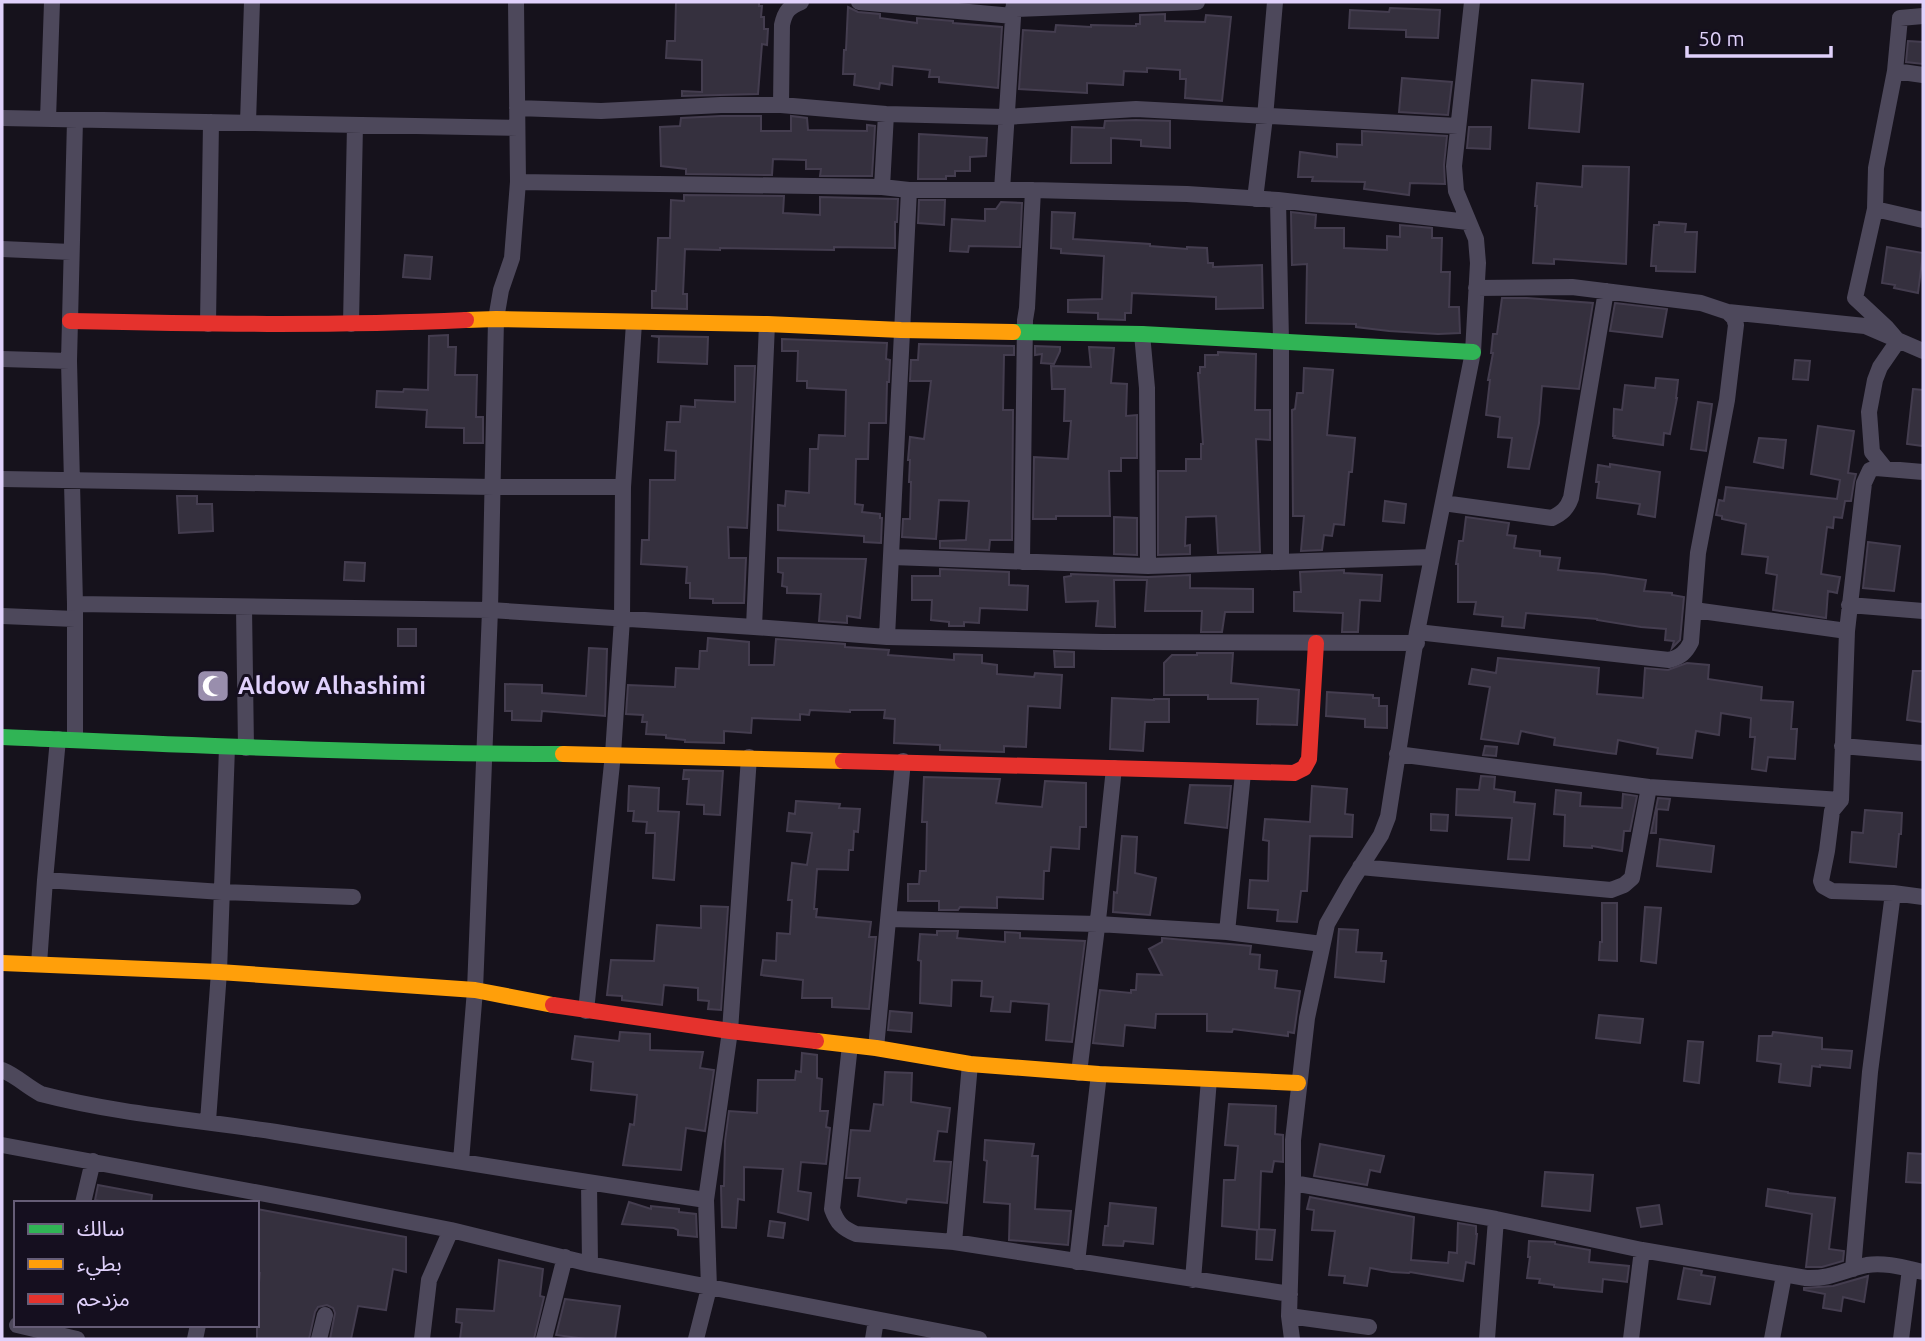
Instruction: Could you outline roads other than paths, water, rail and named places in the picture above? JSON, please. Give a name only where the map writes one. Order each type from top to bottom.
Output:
[{"type":"street","points":[[48,119],[52,2]]},
{"type":"street","points":[[248,122],[252,2]]},
{"type":"street","points":[[461,1161],[475,990],[490,610],[496,319],[501,290],[512,258],[518,182],[516,2]]},
{"type":"street","points":[[781,105],[782,25],[790,7],[801,2]]},
{"type":"street","points":[[859,2],[1013,9],[1197,2]]},
{"type":"street","points":[[1255,199],[1275,2]]},
{"type":"street","points":[[1292,1339],[1289,1316],[1293,1139],[1307,1018],[1327,924],[1381,835],[1388,817],[1417,637],[1473,352],[1478,263],[1475,239],[1456,191],[1454,166],[1472,2]]},
{"type":"street","points":[[1002,190],[1013,9]]},
{"type":"street","points":[[1898,341],[1855,298],[1875,209],[1876,167],[1895,71],[1903,10],[1923,16]]},
{"type":"street","points":[[1895,71],[1923,75]]},
{"type":"street","points":[[517,108],[601,111],[781,105],[886,114],[1005,117],[1136,109],[1458,127]]},
{"type":"street","points":[[882,187],[886,114]]},
{"type":"street","points":[[2,118],[517,128]]},
{"type":"street","points":[[75,120],[69,361],[75,740]]},
{"type":"street","points":[[208,324],[211,122]]},
{"type":"street","points":[[351,324],[355,125]]},
{"type":"street","points":[[518,182],[1187,194],[1278,200],[1468,222]]},
{"type":"street","points":[[887,637],[909,190]]},
{"type":"street","points":[[1022,562],[1026,331],[1032,190]]},
{"type":"street","points":[[1278,200],[1282,340],[1281,562]]},
{"type":"street","points":[[1875,209],[1923,220]]},
{"type":"street","points":[[2,248],[71,252]]},
{"type":"street","points":[[1476,288],[1572,287],[1701,303],[1728,312],[1865,326],[1923,351]]},
{"type":"street","points":[[1443,503],[1552,518],[1567,507],[1571,498],[1606,291]]},
{"type":"street","points":[[2,616],[75,611],[244,607],[490,610],[887,637],[1316,643],[1417,637],[1669,660],[1678,658],[1691,642],[1698,553],[1727,400],[1736,325],[1728,312]]},
{"type":"street","points":[[70,321],[407,324],[496,319],[766,324],[901,330],[1142,334],[1473,352]]},
{"type":"street","points":[[586,1011],[613,754],[622,619],[623,487],[634,323]]},
{"type":"street","points":[[754,626],[766,324]]},
{"type":"street","points":[[1142,334],[1147,388],[1148,566]]},
{"type":"street","points":[[1884,467],[1872,452],[1869,412],[1880,367],[1898,341]]},
{"type":"street","points":[[2,359],[69,361]]},
{"type":"street","points":[[1923,472],[1876,468],[1870,470],[1864,483],[1847,631],[1841,800],[1832,811],[1821,881],[1823,886],[1832,891],[1923,897]]},
{"type":"street","points":[[2,478],[623,487]]},
{"type":"street","points":[[892,557],[1148,566],[1432,557]]},
{"type":"street","points":[[1849,606],[1923,611]]},
{"type":"street","points":[[244,607],[246,748]]},
{"type":"street","points":[[1695,610],[1847,631]]},
{"type":"street","points":[[2,737],[246,748],[749,757],[1290,774],[1300,772],[1307,765],[1310,750],[1316,643]]},
{"type":"street","points":[[39,964],[58,739]]},
{"type":"street","points":[[1842,746],[1923,752]]},
{"type":"street","points":[[208,1121],[219,972],[227,747]]},
{"type":"street","points":[[1397,754],[1649,786],[1841,800]]},
{"type":"street","points":[[696,1339],[709,1288],[706,1200],[730,1031],[749,757]]},
{"type":"street","points":[[876,1048],[903,761]]},
{"type":"street","points":[[1079,1073],[1114,768]]},
{"type":"street","points":[[1227,932],[1242,773]]},
{"type":"street","points":[[1360,867],[1611,890],[1632,878],[1649,786]]},
{"type":"street","points":[[45,880],[222,892],[352,897]]},
{"type":"street","points":[[1853,1269],[1870,1072],[1893,893]]},
{"type":"street","points":[[889,919],[1098,924],[1227,932],[1322,944]]},
{"type":"street","points":[[2,963],[219,972],[475,990],[586,1011],[876,1048],[970,1064],[1079,1073],[1298,1083]]},
{"type":"street","points":[[850,1045],[832,1209],[835,1220],[842,1228],[856,1234],[954,1242],[1290,1294]]},
{"type":"street","points":[[954,1242],[970,1064]]},
{"type":"street","points":[[2,1070],[16,1076],[33,1090],[63,1100],[106,1108],[208,1121],[706,1200]]},
{"type":"street","points":[[1077,1262],[1099,1074]]},
{"type":"street","points":[[1193,1280],[1209,1079]]},
{"type":"street","points":[[2,1145],[93,1161],[225,1195],[452,1230],[590,1264],[979,1339]]},
{"type":"street","points":[[83,1201],[93,1161]]},
{"type":"street","points":[[589,1183],[590,1264]]},
{"type":"street","points":[[1293,1183],[1806,1279],[1822,1279],[1879,1264],[1917,1270],[1901,1339]]},
{"type":"street","points":[[1487,1339],[1496,1219]]},
{"type":"street","points":[[422,1339],[429,1280],[452,1230]]},
{"type":"street","points":[[1631,1339],[1642,1250]]},
{"type":"street","points":[[544,1339],[565,1257]]},
{"type":"street","points":[[1772,1339],[1784,1275]]},
{"type":"street","points":[[319,1339],[324,1315]]},
{"type":"street","points":[[1289,1316],[1369,1327]]},
{"type":"street","points":[[873,1339],[876,1320]]},
{"type":"street","points":[[34,1327],[51,1329],[77,1339]]},
{"type":"place","name":"Aldow Alhashimi","points":[[213,686]]}]
